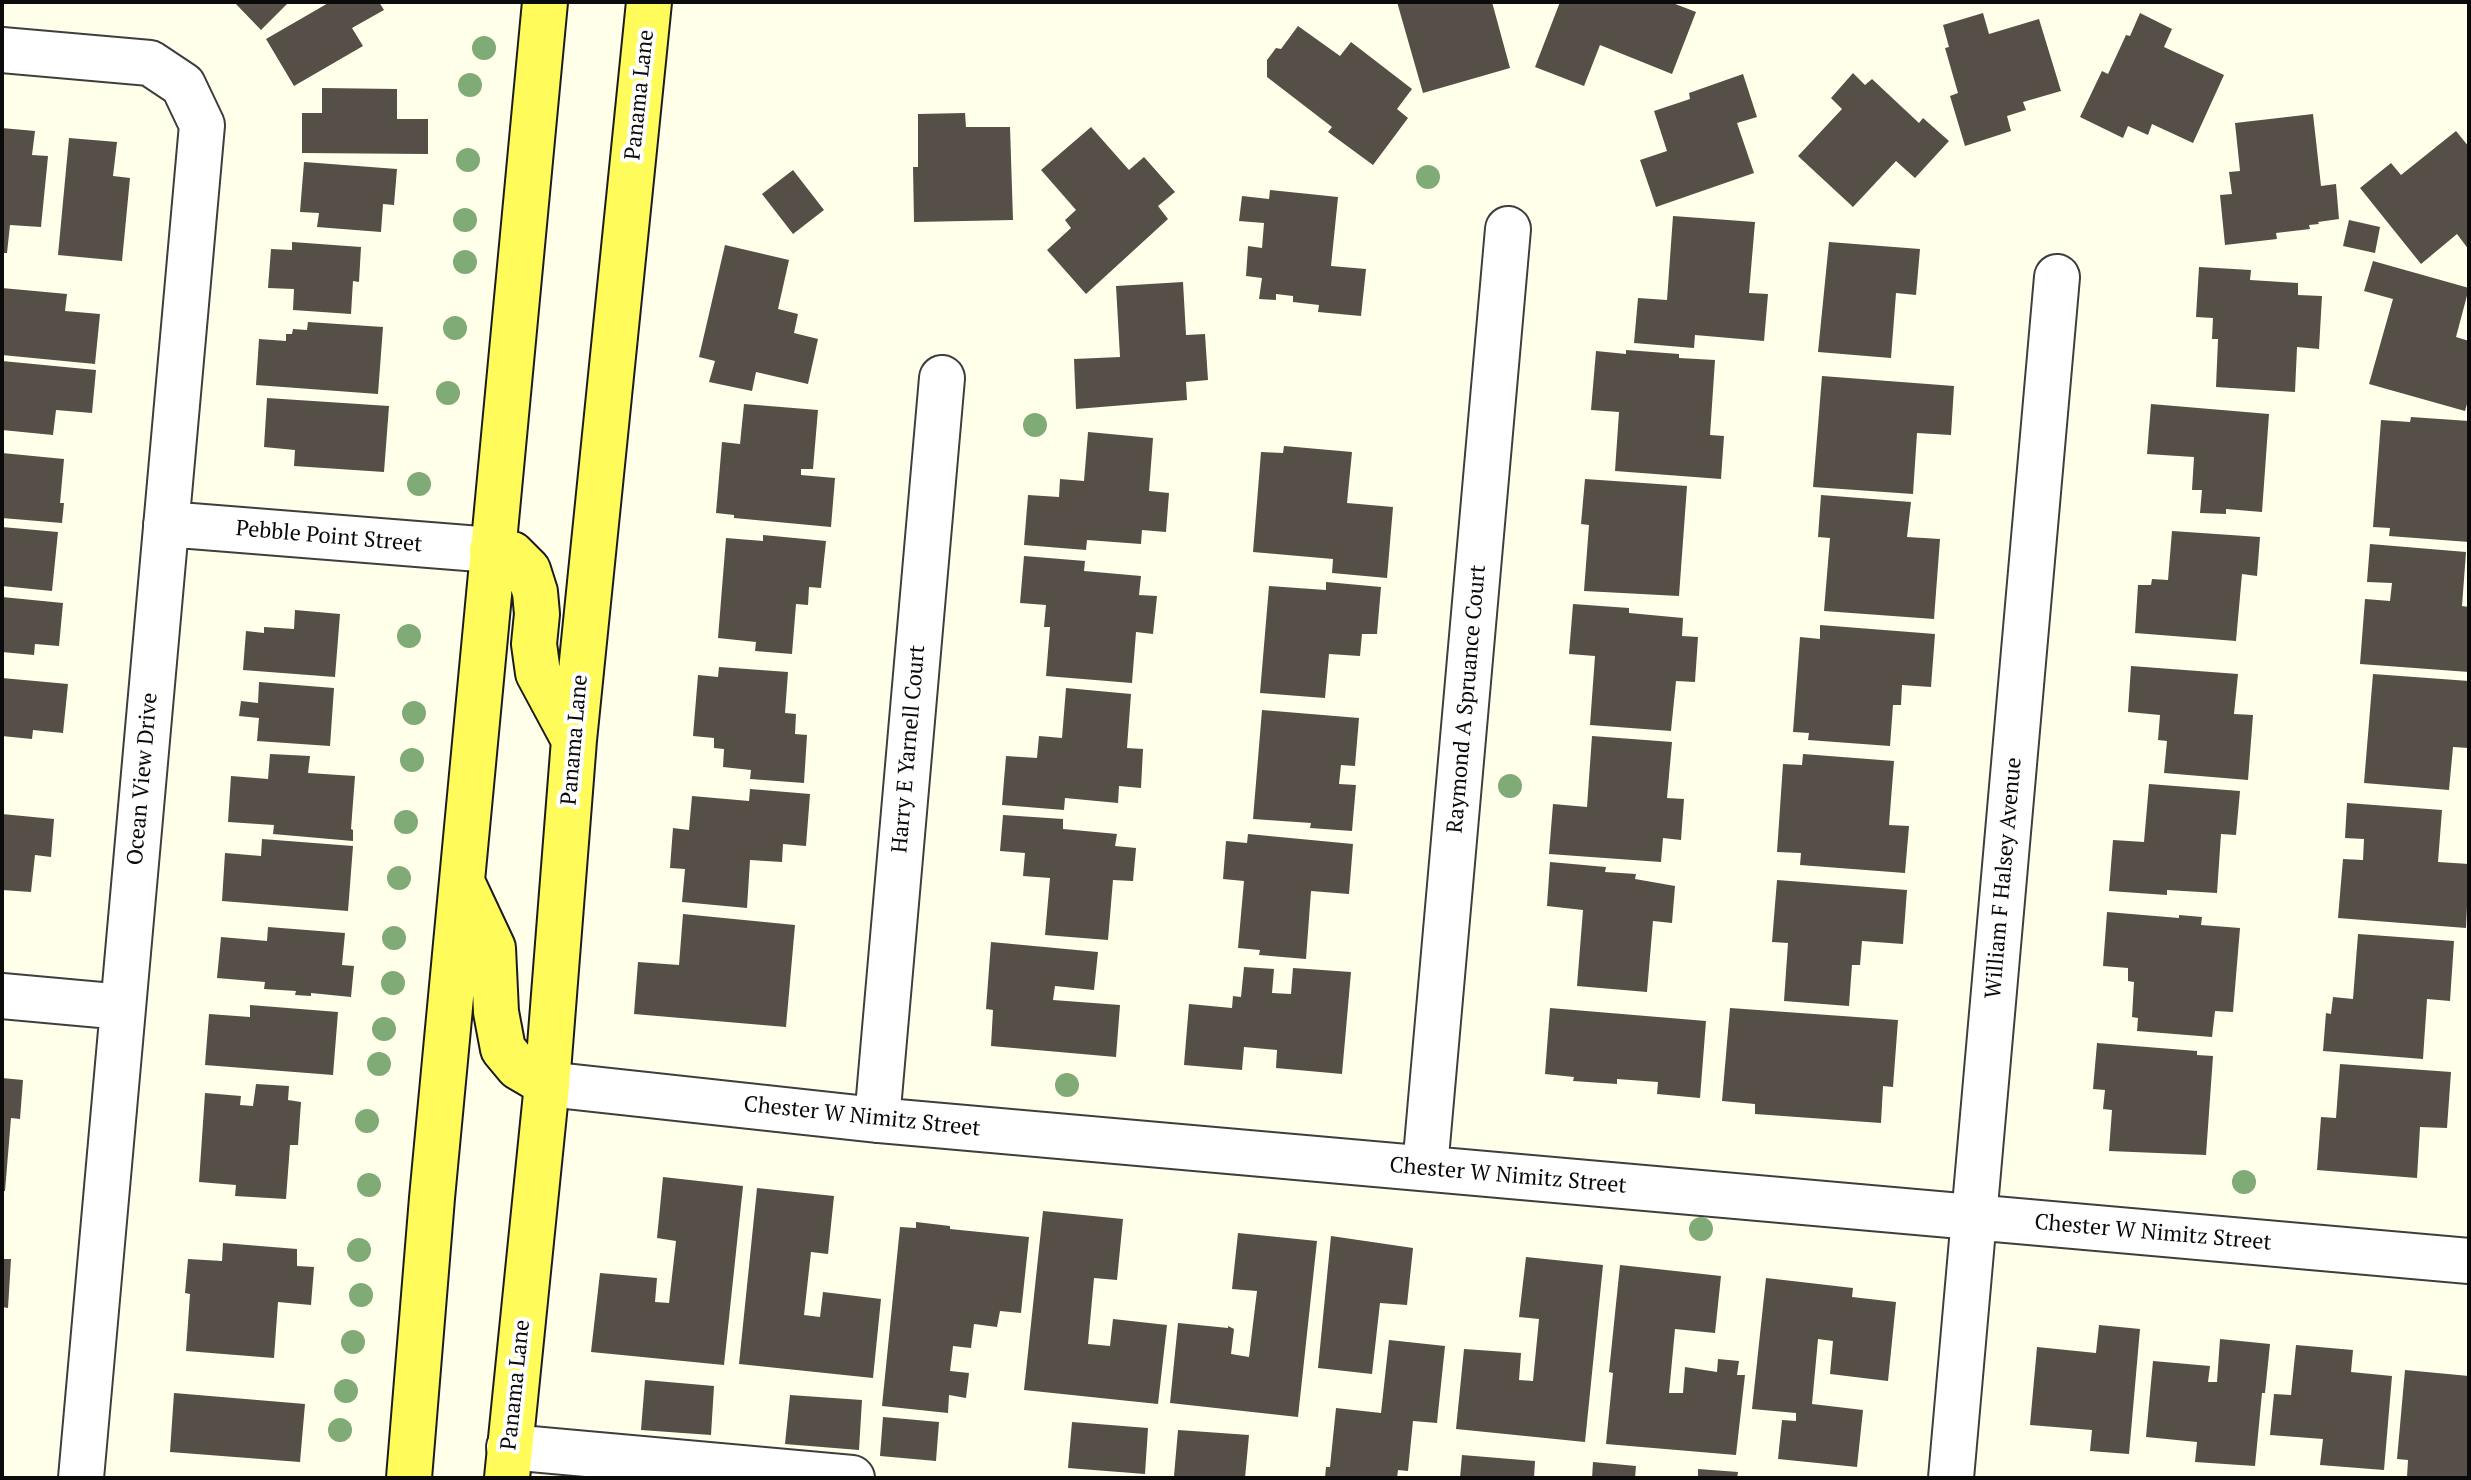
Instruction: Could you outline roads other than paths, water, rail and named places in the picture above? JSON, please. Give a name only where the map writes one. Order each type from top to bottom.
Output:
[{"type":"main road","points":[[409,1478],[492,550],[545,2]]},
{"type":"main road","name":"Panama Lane","points":[[508,1463],[547,1084],[574,740],[649,2]]},
{"type":"main road","points":[[492,550],[512,554],[528,570],[535,592],[537,614],[534,644],[538,673],[574,740]]},
{"type":"main road","points":[[462,881],[493,948],[496,1012],[503,1049],[518,1067],[547,1084]]},
{"type":"street","name":"Ocean View Drive","points":[[2,50],[150,63],[183,85],[202,125],[81,1478]]},
{"type":"street","name":"Raymond A Spruance Court","points":[[1425,1168],[1508,229]]},
{"type":"street","name":"William F Halsey Avenue","points":[[1951,1478],[2057,277]]},
{"type":"street","name":"Harry E Yarnell Court","points":[[877,1120],[942,378]]},
{"type":"street","name":"Pebble Point Street","points":[[166,524],[492,550]]},
{"type":"street","points":[[2,996],[123,1007]]},
{"type":"street","name":"Chester W Nimitz Street","points":[[547,1084],[877,1120],[2469,1261]]},
{"type":"street","points":[[508,1463],[852,1478]]}]
